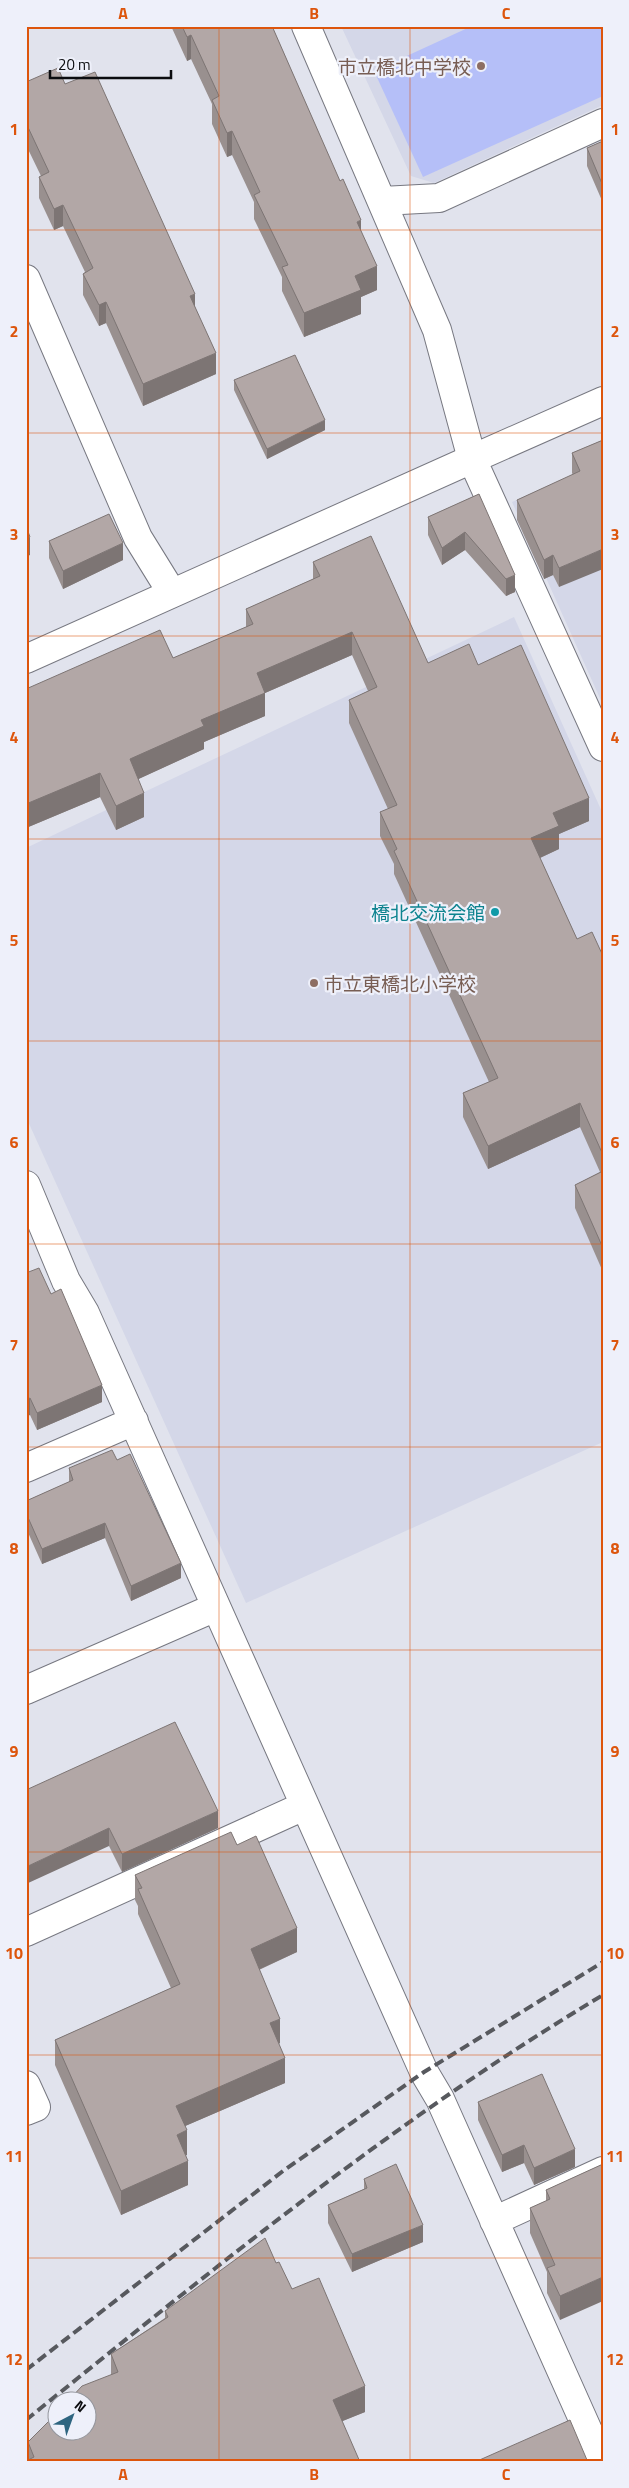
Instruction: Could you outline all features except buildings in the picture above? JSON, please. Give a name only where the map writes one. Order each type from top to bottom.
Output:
[{"type":"street","points":[[306,26],[437,330],[472,459],[603,747]]},
{"type":"street","points":[[382,201],[439,198],[603,123]]},
{"type":"street","points":[[26,279],[138,538],[172,593]]},
{"type":"street","points":[[26,659],[603,401]]},
{"type":"street","points":[[28,1194],[66,1281],[85,1313],[134,1421],[304,1806],[602,2462]]},
{"type":"street","points":[[26,1468],[134,1421]]},
{"type":"street","points":[[26,1690],[216,1607]]},
{"type":"street","points":[[26,1932],[304,1806]]},
{"type":"street","points":[[26,2085],[36,2107],[26,2111]]},
{"type":"street","points":[[494,2221],[603,2171]]},
{"type":"shaded area","name":"市立橋北中学校","points":[[341,26],[603,26],[603,105],[434,183],[411,176]]},
{"type":"shaded area","name":"市立橋北中学校","points":[[472,26],[603,26],[603,96],[423,177],[374,71]]},
{"type":"shaded area","points":[[603,462],[603,705],[512,502]]},
{"type":"shaded area","name":"市立東橋北小学校","points":[[514,617],[603,814],[603,1442],[246,1603],[26,1117],[26,848]]},
{"type":"railway","points":[[26,2370],[283,2171],[424,2072],[603,1962]]},
{"type":"railway","points":[[26,2420],[307,2197],[452,2092],[527,2042],[603,1995]]},
{"type":"place","name":"市立橋北中学校","points":[[481,66]]},
{"type":"place","name":"橋北交流会館","points":[[495,912]]},
{"type":"place","name":"市立東橋北小学校","points":[[314,983]]}]
